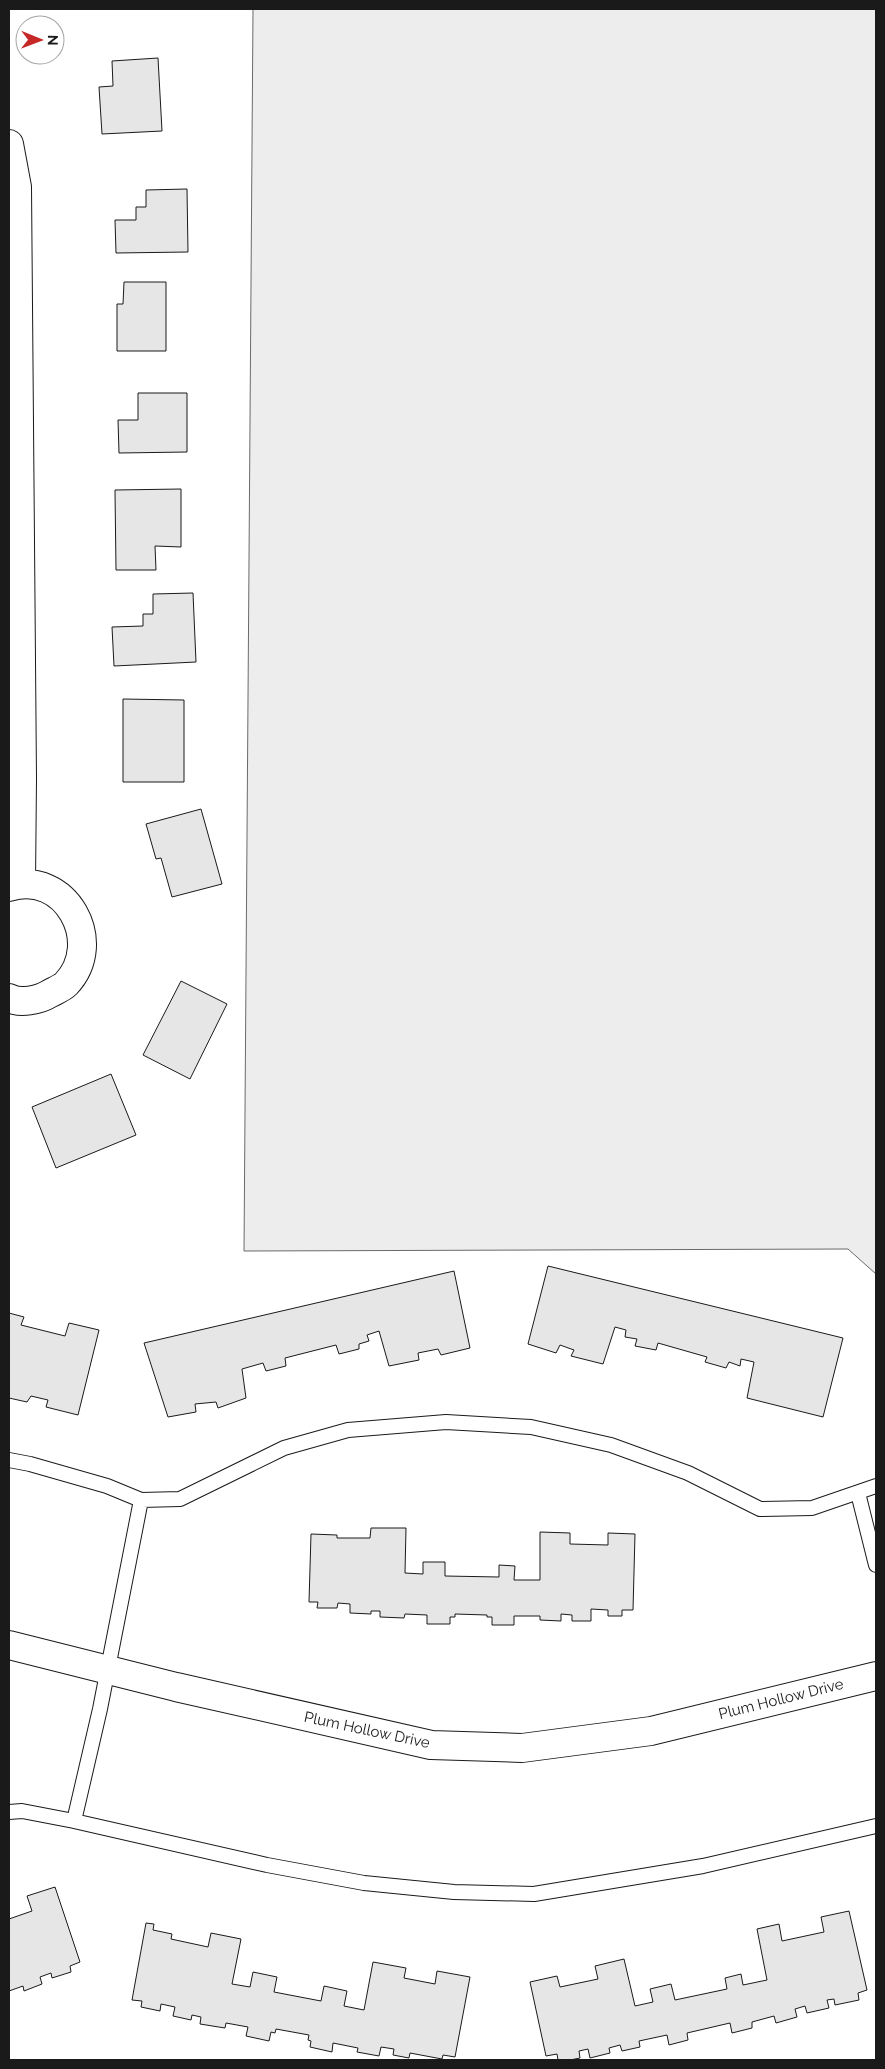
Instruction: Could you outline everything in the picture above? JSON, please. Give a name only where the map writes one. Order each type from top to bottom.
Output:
[{"type":"street","points":[[9,144],[17,187],[22,779],[15,885],[48,889],[71,906],[82,932],[80,960],[65,985],[41,999],[13,1000],[9,998]]},
{"type":"street","name":"Plum Hollow Drive","points":[[9,1645],[186,1689],[431,1745],[522,1748],[651,1731],[876,1676]]},
{"type":"lane","points":[[9,1460],[30,1464],[107,1486],[141,1500],[180,1499],[284,1448],[348,1430],[446,1422],[531,1428],[611,1445],[688,1473],[760,1509],[812,1508],[876,1486]]},
{"type":"lane","points":[[858,1493],[876,1565]]},
{"type":"lane","points":[[74,1821],[100,1709],[141,1500]]},
{"type":"lane","points":[[9,1812],[22,1811],[74,1821],[267,1865],[364,1883],[454,1892],[534,1894],[703,1866],[876,1826]]},
{"type":"shaded area","points":[[253,9],[876,9],[876,1274],[848,1249],[244,1251]]},
{"type":"building","points":[[158,58],[162,131],[102,134],[99,87],[113,86],[112,61]]},
{"type":"building","points":[[187,189],[188,252],[116,253],[115,220],[136,220],[136,207],[146,207],[146,190]]},
{"type":"building","points":[[124,282],[166,282],[166,351],[117,351],[117,304],[123,304]]},
{"type":"building","points":[[138,393],[187,393],[187,452],[119,453],[118,420],[138,420]]},
{"type":"building","points":[[181,489],[181,547],[155,546],[156,570],[116,570],[115,490]]},
{"type":"building","points":[[193,593],[196,662],[114,666],[112,627],[143,626],[143,614],[153,614],[153,594]]},
{"type":"building","points":[[123,699],[184,700],[184,782],[123,782]]},
{"type":"building","points":[[201,809],[222,884],[172,897],[161,858],[156,859],[146,824]]},
{"type":"building","points":[[181,981],[227,1004],[190,1079],[143,1055]]},
{"type":"building","points":[[111,1074],[136,1135],[56,1168],[32,1107]]},
{"type":"building","points":[[548,1266],[843,1338],[823,1417],[747,1398],[754,1362],[741,1359],[740,1366],[729,1362],[726,1368],[705,1362],[707,1357],[658,1343],[656,1350],[635,1346],[637,1339],[625,1337],[626,1330],[615,1327],[603,1364],[571,1356],[574,1350],[560,1345],[556,1353],[528,1344]]},
{"type":"building","points":[[454,1271],[470,1348],[441,1355],[438,1349],[418,1353],[419,1360],[389,1366],[379,1331],[367,1335],[369,1341],[359,1344],[359,1349],[339,1354],[336,1345],[285,1358],[286,1366],[266,1371],[263,1363],[242,1369],[246,1398],[218,1408],[216,1402],[195,1404],[196,1412],[168,1417],[144,1343]]},
{"type":"building","points":[[9,1313],[24,1317],[21,1325],[65,1336],[69,1323],[99,1330],[78,1415],[46,1407],[48,1400],[31,1396],[27,1402],[9,1398]]},
{"type":"building","points":[[371,1528],[406,1528],[405,1573],[423,1574],[423,1562],[445,1562],[445,1576],[499,1577],[499,1565],[515,1566],[514,1580],[540,1580],[540,1532],[570,1533],[570,1544],[608,1545],[608,1533],[635,1534],[633,1610],[622,1610],[622,1616],[608,1616],[608,1610],[591,1609],[591,1621],[572,1621],[572,1615],[561,1614],[561,1621],[540,1620],[540,1616],[514,1616],[514,1625],[492,1625],[492,1617],[487,1617],[487,1615],[455,1614],[455,1617],[450,1617],[450,1624],[427,1624],[427,1615],[405,1614],[404,1618],[380,1617],[380,1611],[371,1611],[371,1614],[350,1613],[350,1604],[338,1603],[337,1608],[317,1608],[318,1602],[309,1602],[311,1534],[337,1535],[337,1538],[370,1538]]},
{"type":"building","points":[[55,1887],[80,1962],[70,1966],[71,1972],[52,1978],[51,1973],[40,1977],[42,1984],[24,1991],[23,1986],[9,1991],[9,1919],[32,1911],[27,1896]]},
{"type":"building","points":[[849,1911],[867,1990],[858,1993],[859,2000],[835,2005],[834,1999],[827,2000],[829,2008],[807,2013],[805,2006],[795,2009],[797,2017],[776,2023],[774,2016],[752,2022],[752,2028],[732,2033],[730,2023],[687,2033],[688,2040],[669,2045],[667,2035],[639,2041],[640,2047],[622,2051],[620,2045],[609,2048],[610,2053],[590,2058],[588,2049],[579,2051],[580,2058],[570,2060],[558,2060],[557,2054],[546,2056],[530,1982],[557,1976],[560,1987],[598,1979],[595,1966],[624,1959],[635,2006],[653,2002],[650,1989],[671,1984],[675,2000],[727,1989],[725,1978],[741,1974],[743,1985],[767,1980],[757,1929],[779,1924],[782,1941],[824,1932],[821,1917]]},
{"type":"building","points":[[146,1923],[154,1924],[153,1930],[172,1934],[171,1939],[208,1947],[211,1933],[241,1939],[232,1984],[250,1987],[253,1972],[277,1977],[274,1992],[321,2001],[324,1986],[347,1991],[344,2006],[364,2010],[373,1962],[406,1968],[404,1978],[435,1984],[437,1971],[470,1977],[455,2057],[443,2055],[442,2059],[410,2053],[409,2058],[393,2055],[394,2049],[381,2047],[379,2056],[357,2052],[358,2048],[333,2043],[332,2052],[310,2047],[309,2035],[276,2029],[275,2033],[271,2032],[269,2041],[246,2036],[248,2027],[226,2023],[225,2028],[200,2024],[201,2017],[192,2015],[191,2020],[173,2016],[175,2007],[161,2004],[160,2011],[141,2007],[142,2001],[132,2000]]}]
